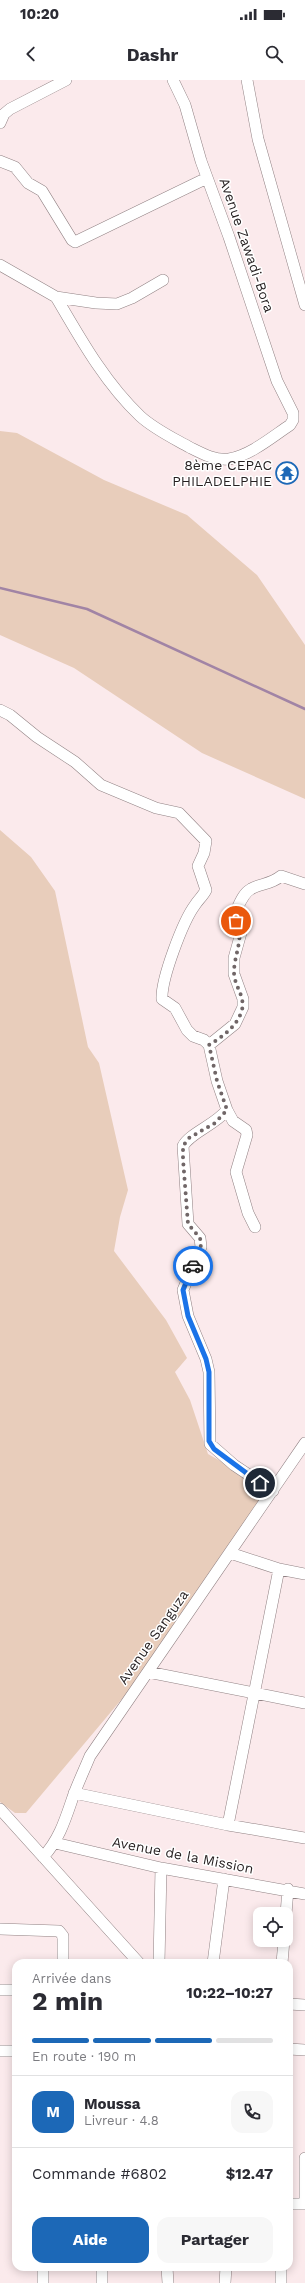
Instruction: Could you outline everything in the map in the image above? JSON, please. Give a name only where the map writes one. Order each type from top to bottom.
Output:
[{"type":"street","points":[[1,115],[66,80]]},
{"type":"street","name":"Avenue Zawadi-Bora","points":[[56,297],[77,333],[109,379],[141,416],[166,435],[202,453],[216,458],[229,459],[249,452],[290,425],[293,420],[293,413],[277,381],[207,178],[185,105],[173,80]]},
{"type":"street","points":[[247,80],[258,139],[301,274],[305,304]]},
{"type":"street","points":[[0,161],[15,167],[28,183],[42,191],[72,240],[75,242],[207,178]]},
{"type":"street","points":[[0,265],[56,297],[96,303],[117,304],[132,298],[163,280]]},
{"type":"street","points":[[0,710],[75,762],[101,785],[156,808],[179,813],[192,829],[204,838],[205,846],[198,871],[206,890],[194,905],[181,933],[161,992],[162,998],[180,1014],[187,1030],[193,1036],[204,1040],[209,1045],[217,1081],[227,1110],[233,1121],[244,1128],[247,1133],[236,1172],[248,1213],[255,1228]]},
{"type":"street","points":[[209,1045],[235,1024],[243,1007],[243,999],[234,974],[234,958],[241,933],[235,912],[241,900],[251,889],[273,883],[281,876],[305,884]]},
{"type":"street","points":[[227,1110],[215,1123],[189,1138],[183,1146],[188,1224],[200,1238],[201,1244],[200,1252],[184,1283],[184,1298],[188,1316],[206,1359],[209,1372],[210,1444],[234,1465],[273,1492]]},
{"type":"street","name":"Avenue Sanguza","points":[[43,1857],[55,1843],[65,1822],[74,1793],[90,1756],[273,1492],[305,1443]]},
{"type":"street","points":[[230,1553],[279,1568],[305,1574]]},
{"type":"street","points":[[228,1824],[279,1568]]},
{"type":"street","points":[[148,1672],[305,1703]]},
{"type":"street","points":[[74,1793],[305,1838]]},
{"type":"street","points":[[0,1809],[135,1959]]},
{"type":"street","points":[[0,1821],[13,1824]]},
{"type":"street","name":"Avenue de la Mission","points":[[55,1843],[161,1868],[288,1889],[305,1894]]},
{"type":"street","points":[[159,1959],[161,1868]]},
{"type":"street","points":[[214,1959],[224,1879]]},
{"type":"street","points":[[287,1907],[288,1889]]},
{"type":"street","points":[[0,1929],[59,1931],[63,1936],[63,1959]]},
{"type":"street","points":[[282,1959],[283,1947]]},
{"type":"street","points":[[0,1990],[12,1990]]},
{"type":"street","points":[[293,2004],[305,2005]]},
{"type":"street","points":[[293,2049],[305,2050]]},
{"type":"street","points":[[0,2051],[12,2051]]},
{"type":"street","points":[[293,2204],[305,2204],[305,2158]]},
{"type":"street","points":[[42,2271],[43,2283]]},
{"type":"street","points":[[102,2271],[102,2283]]},
{"type":"street","points":[[167,2271],[168,2283]]},
{"type":"street","points":[[225,2283],[226,2271]]},
{"type":"street","points":[[281,2271],[282,2283]]},
{"type":"shaded area","points":[[0,431],[17,433],[104,480],[187,515],[257,575],[305,645],[305,799],[202,753],[74,668],[0,635]]},
{"type":"shaded area","points":[[0,830],[31,857],[55,891],[88,1047],[99,1063],[128,1190],[120,1217],[114,1251],[166,1320],[187,1358],[175,1372],[190,1400],[208,1454],[273,1491],[163,1650],[26,1813],[15,1813],[0,1802]]},
{"type":"waterway","points":[[0,588],[87,609],[305,709]]},
{"type":"way so far","points":[[193,1266],[200,1252],[201,1244],[200,1238],[188,1224],[183,1146],[189,1138],[215,1123],[227,1110],[217,1081],[209,1045],[229,1031],[241,1014],[243,1007],[243,999],[236,984],[234,974],[234,958],[241,933],[236,921]]},
{"type":"place","name":"8ème CEPAC PHILADELPHIE","points":[[287,473]]},
{"type":"route","points":[[193,1266],[184,1283],[183,1290],[188,1316],[203,1348],[209,1372],[209,1441],[214,1449],[260,1483]]}]
